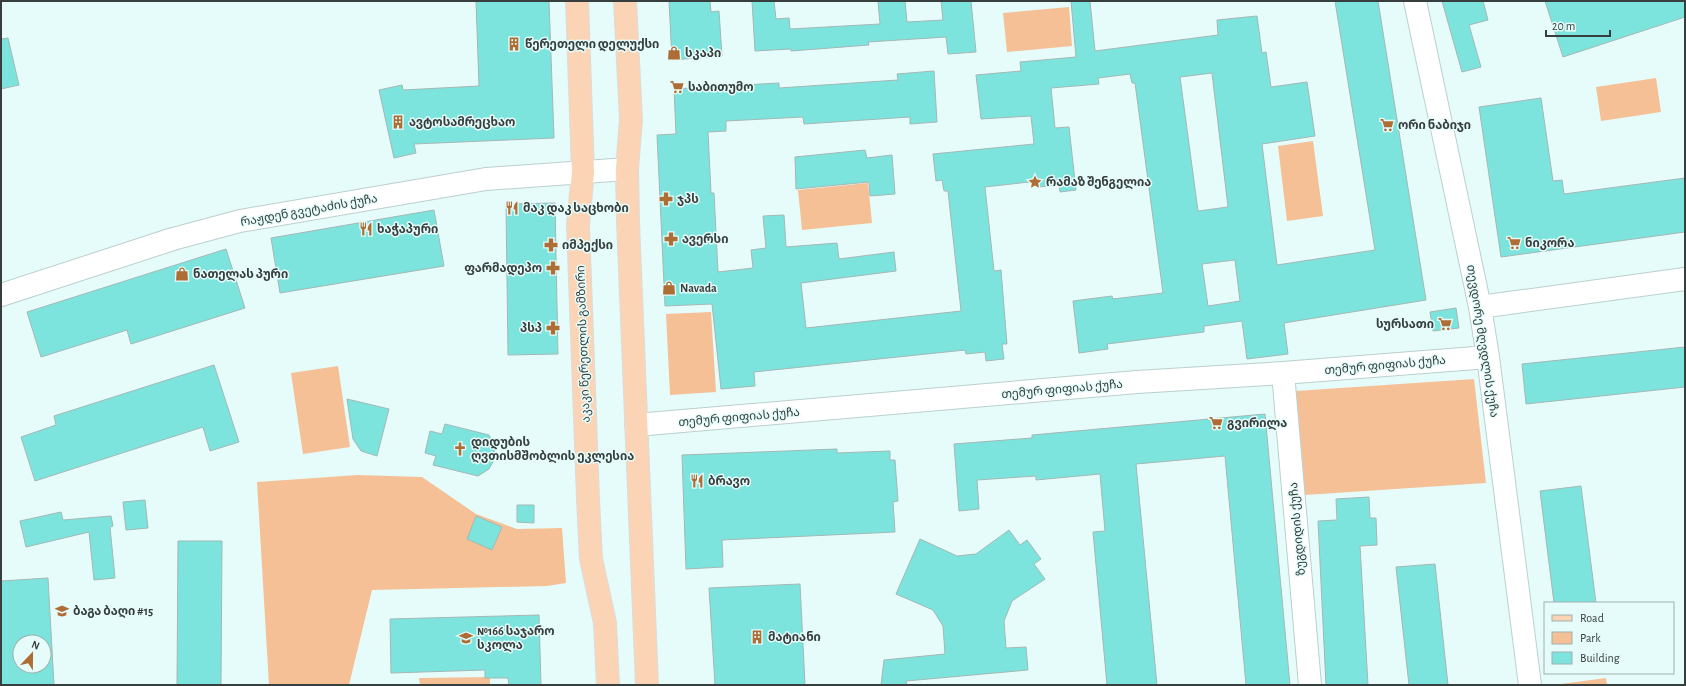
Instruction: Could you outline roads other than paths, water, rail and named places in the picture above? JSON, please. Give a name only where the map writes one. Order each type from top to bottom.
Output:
[{"type":"main road","name":"აკაკი წერეთლის გამზირი","points":[[577,1],[583,172],[578,225],[588,499],[591,559],[605,623],[608,685]]},
{"type":"main road","points":[[625,1],[632,120],[627,169],[646,685]]},
{"type":"street","name":"თევდორე მღვდლის ქუჩა","points":[[1415,1],[1480,307],[1488,357],[1530,685]]},
{"type":"street","name":"რაჟდენ გვეტაძის ქუჩა","points":[[1,295],[173,239],[240,221],[486,179],[627,169]]},
{"type":"street","points":[[1480,307],[1685,279]]},
{"type":"street","name":"თემურ ფიფიას ქუჩა","points":[[636,426],[1137,382],[1283,373],[1488,357]]},
{"type":"street","name":"ზუგდიდის ქუჩა","points":[[1283,373],[1310,685]]},
{"type":"place","name":"წერეთელი დელუქსი","points":[[514,44]]},
{"type":"place","name":"სკაპი","points":[[674,53]]},
{"type":"place","name":"საბითუმო","points":[[677,87]]},
{"type":"place","name":"ავტოსამრეცხაო","points":[[398,122]]},
{"type":"place","name":"ორი ნაბიჯი","points":[[1387,125]]},
{"type":"place","name":"რამაზ შენგელია","points":[[1035,182]]},
{"type":"place","name":"ჯპს","points":[[666,199]]},
{"type":"place","name":"მაკ დაკ საცხობი","points":[[512,208]]},
{"type":"place","name":"ხაჭაპური","points":[[366,229]]},
{"type":"place","name":"ავერსი","points":[[671,239]]},
{"type":"place","name":"ნიკორა","points":[[1514,243]]},
{"type":"place","name":"იმპექსი","points":[[551,245]]},
{"type":"place","name":"ფარმადეპო","points":[[553,268]]},
{"type":"place","name":"ნათელას პური","points":[[182,274]]},
{"type":"place","name":"Navada","points":[[669,288]]},
{"type":"place","name":"სურსათი","points":[[1445,324]]},
{"type":"place","name":"პსპ","points":[[553,328]]},
{"type":"place","name":"გვირილა","points":[[1216,423]]},
{"type":"place","name":"დიდუბის ღვთისმშობლის ეკლესია","points":[[460,449]]},
{"type":"place","name":"ბრავო","points":[[697,481]]},
{"type":"place","name":"ბაგა ბაღი #15","points":[[62,611]]},
{"type":"place","name":"მატიანი","points":[[757,637]]},
{"type":"place","name":"№166 საჯარო სკოლა","points":[[466,638]]}]
